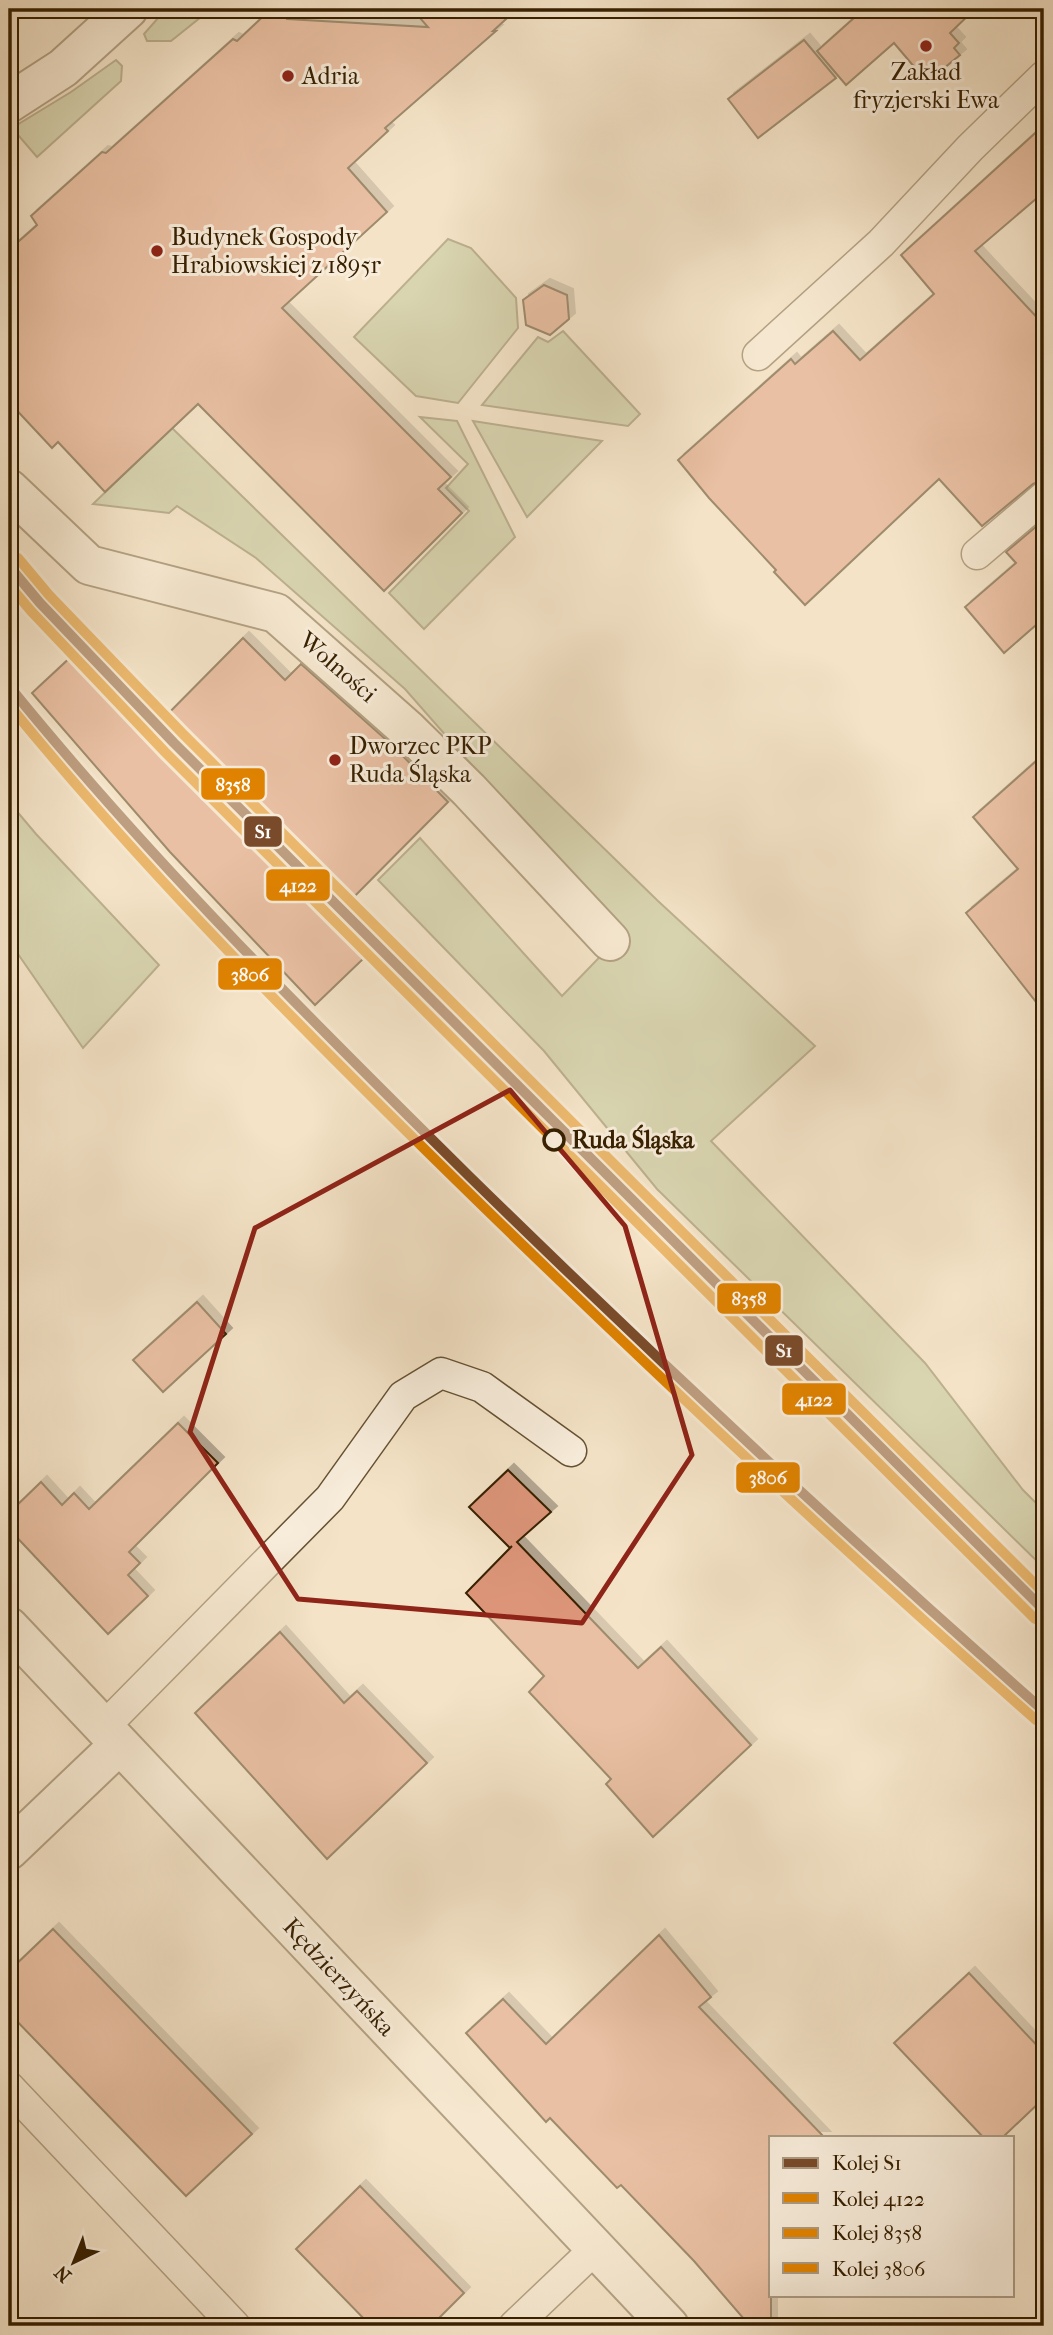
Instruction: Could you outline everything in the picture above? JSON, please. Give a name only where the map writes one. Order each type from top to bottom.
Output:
[{"type":"street","points":[[10,100],[63,68],[128,9]]},
{"type":"street","name":"Wolności","points":[[9,489],[89,565],[276,612],[408,730],[469,790],[610,941]]},
{"type":"street","name":"Kędzierzyńska","points":[[9,1628],[669,2326]]},
{"type":"street","points":[[9,1850],[111,1736]]},
{"type":"lane","points":[[758,355],[881,243],[970,148],[1044,76]]},
{"type":"lane","points":[[977,554],[1044,497]]},
{"type":"lane","points":[[111,1736],[330,1498],[403,1396],[441,1373],[482,1387],[571,1451]]},
{"type":"lane","points":[[9,2087],[235,2326]]},
{"type":"lane","points":[[514,2326],[538,2315],[596,2248]]},
{"type":"highlighted area","points":[[510,1090],[625,1226],[692,1455],[582,1623],[298,1599],[190,1432],[255,1228]]},
{"type":"green space","points":[[166,9],[211,9],[171,41],[147,41],[144,34]]},
{"type":"green space","points":[[116,60],[122,66],[121,81],[37,157],[12,128],[71,92]]},
{"type":"green space","points":[[448,239],[471,248],[516,298],[518,328],[458,403],[416,396],[354,337]]},
{"type":"green space","points":[[563,331],[640,414],[628,426],[482,405],[538,337],[548,342]]},
{"type":"green space","points":[[420,417],[457,421],[515,537],[424,629],[389,593],[469,511],[446,488],[468,464]]},
{"type":"green space","points":[[473,421],[602,441],[527,517]]},
{"type":"green space","points":[[172,428],[658,901],[815,1046],[711,1141],[925,1363],[1023,1490],[1044,1511],[1044,1568],[657,1189],[544,1051],[378,880],[420,838],[562,996],[621,935],[405,689],[256,558],[177,506],[169,513],[93,504]]},
{"type":"green space","points":[[9,802],[159,965],[83,1048],[9,941]]},
{"type":"building","points":[[271,9],[278,9],[287,19],[428,27],[412,9],[517,9],[493,31],[496,31],[385,128],[388,131],[348,168],[387,212],[282,308],[451,477],[438,489],[462,513],[384,591],[198,404],[105,492],[58,442],[52,448],[9,402],[9,250],[37,225],[31,216],[233,39],[237,41]]},
{"type":"building","points":[[864,9],[975,9],[950,33],[959,43],[954,48],[960,55],[927,82],[894,43],[846,85],[817,51]]},
{"type":"building","points":[[804,40],[836,78],[758,138],[728,99]]},
{"type":"building","points":[[1044,125],[1044,192],[975,251],[1044,325],[1044,480],[1033,484],[982,526],[939,479],[805,605],[678,460],[791,359],[795,364],[833,331],[860,360],[934,294],[901,255]]},
{"type":"building","points":[[544,285],[567,295],[569,319],[550,335],[526,325],[523,300]]},
{"type":"building","points":[[1044,520],[1044,618],[1004,653],[965,607],[1016,563],[1006,552]]},
{"type":"building","points":[[243,638],[285,680],[301,664],[393,746],[448,802],[330,921],[365,957],[315,1005],[170,852],[32,693],[73,655],[148,734]]},
{"type":"building","points":[[1044,754],[1044,1012],[966,913],[1018,869],[973,817]]},
{"type":"building","points":[[197,1302],[226,1334],[163,1392],[133,1360]]},
{"type":"building","points":[[178,1423],[218,1463],[129,1552],[140,1563],[128,1575],[148,1596],[108,1634],[9,1529],[9,1513],[41,1482],[62,1505],[74,1493],[89,1509]]},
{"type":"building","points":[[508,1470],[551,1512],[517,1542],[638,1668],[661,1647],[751,1745],[653,1837],[606,1784],[611,1779],[529,1692],[544,1676],[466,1593],[512,1546],[510,1548],[469,1507]]},
{"type":"building","points":[[280,1632],[344,1703],[357,1691],[427,1763],[327,1859],[195,1713]]},
{"type":"building","points":[[53,1929],[252,2134],[186,2196],[9,2013],[9,1971]]},
{"type":"building","points":[[659,1935],[711,1997],[699,2007],[823,2136],[769,2136],[771,2326],[750,2326],[694,2261],[621,2185],[617,2188],[550,2118],[546,2122],[466,2033],[503,1999],[546,2044]]},
{"type":"building","points":[[969,1973],[1044,2053],[1044,2098],[1004,2136],[982,2136],[894,2043]]},
{"type":"building","points":[[360,2186],[464,2293],[431,2326],[371,2326],[296,2249]]},
{"type":"rail line","name":"8358","points":[[18,558],[49,595],[183,734],[1044,1593]]},
{"type":"rail line","name":"S1","points":[[9,566],[40,603],[174,743],[1044,1610]]},
{"type":"rail line","name":"4122","points":[[9,585],[165,752],[1035,1619]]},
{"type":"rail line","name":"S1","points":[[9,686],[175,877],[410,1118],[754,1448],[1044,1711]]},
{"type":"rail line","name":"3806","points":[[9,705],[61,768],[170,890],[399,1124],[743,1454],[1036,1720]]},
{"type":"place","name":"Zakład fryzjerski Ewa","points":[[926,46]]},
{"type":"place","name":"Adria","points":[[288,76]]},
{"type":"place","name":"Budynek Gospody Hrabiowskiej z 1895r","points":[[157,251]]},
{"type":"place","name":"Dworzec PKP Ruda Śląska","points":[[335,760]]},
{"type":"place","name":"Ruda Śląska","points":[[554,1140]]}]
